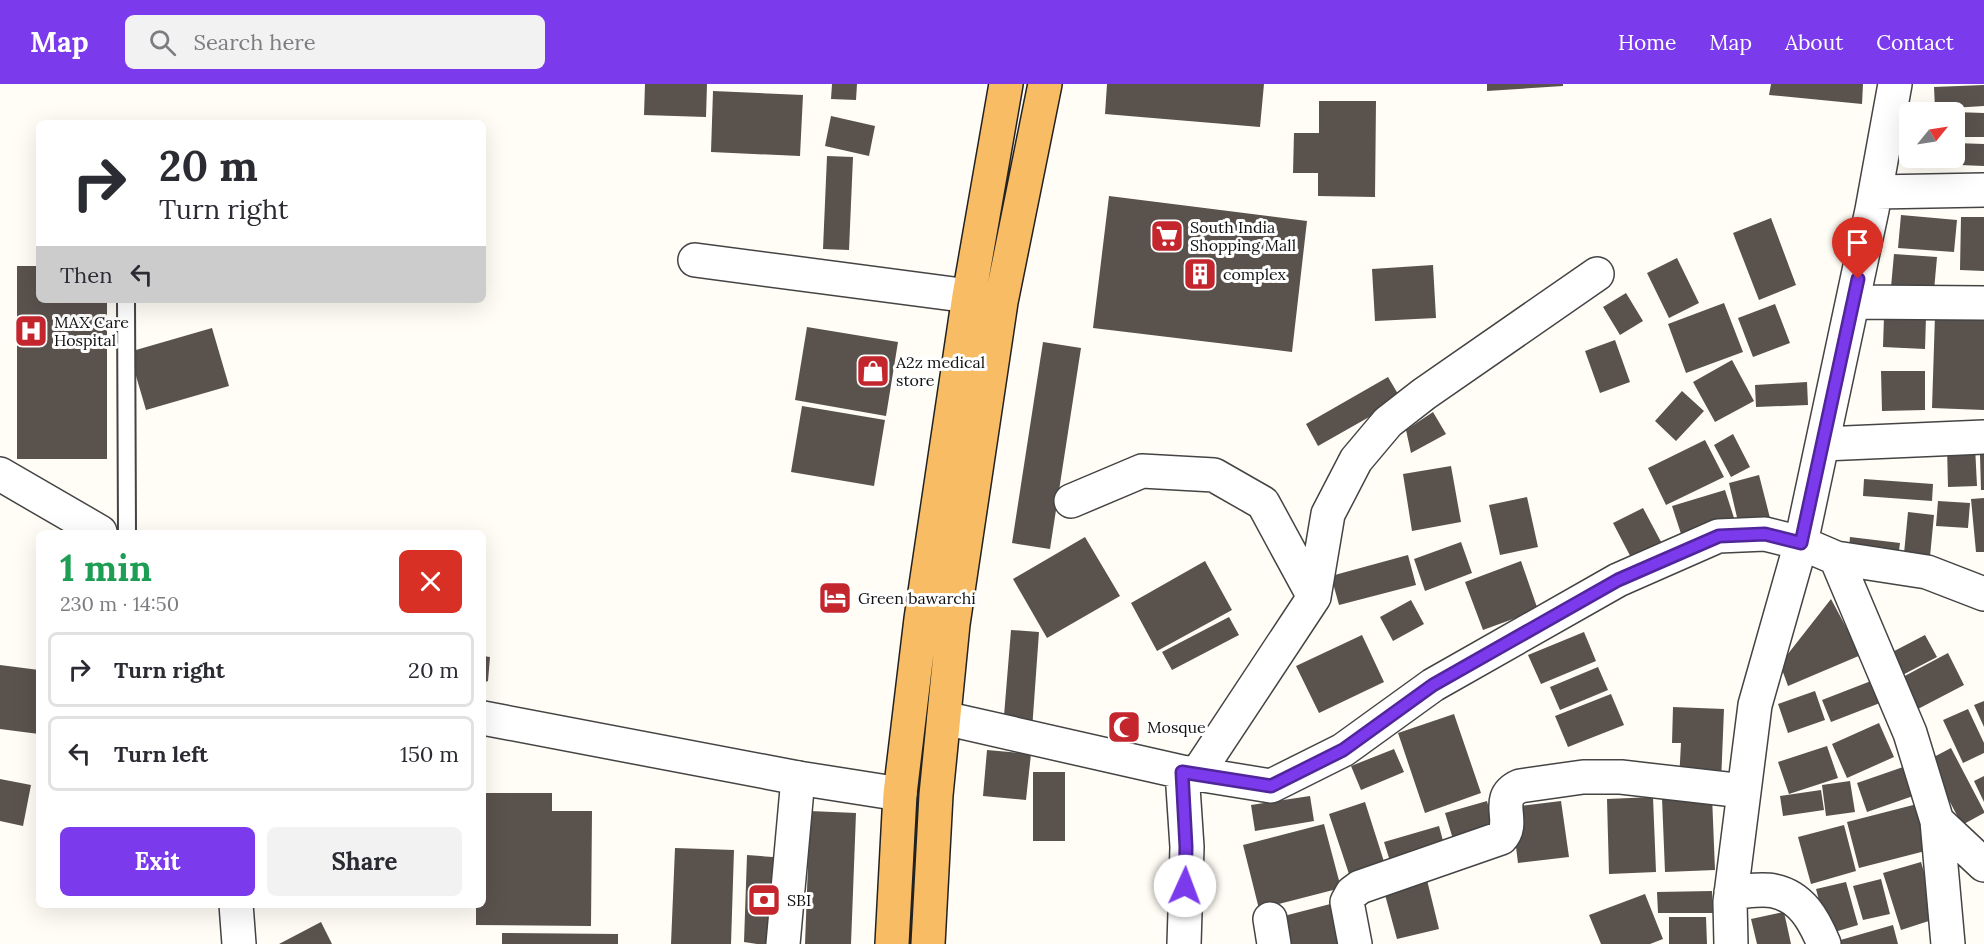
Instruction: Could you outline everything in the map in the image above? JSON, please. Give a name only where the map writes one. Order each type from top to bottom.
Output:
[{"type":"highway","points":[[892,944],[900,794],[921,619],[969,296],[1006,84]]},
{"type":"highway","points":[[928,944],[936,795],[953,624],[1001,303],[1045,84]]},
{"type":"street","points":[[1731,944],[1731,892],[1755,705],[1801,543],[1876,192],[1895,84]]},
{"type":"street","points":[[1876,192],[1984,190]]},
{"type":"street","points":[[695,260],[969,296]]},
{"type":"street","points":[[1184,944],[1190,773],[1314,597],[1328,514],[1356,460],[1388,422],[1424,394],[1596,274]]},
{"type":"street","points":[[1853,302],[1984,303]]},
{"type":"street","points":[[1823,444],[1984,437]]},
{"type":"street","points":[[1071,501],[1142,471],[1214,475],[1263,503],[1314,597]]},
{"type":"street","points":[[0,474],[97,530]]},
{"type":"street","points":[[944,718],[1190,773],[1271,786],[1343,750],[1433,685],[1618,580],[1719,536],[1765,534],[1801,543],[1836,558],[1927,572],[1984,594]]},
{"type":"street","points":[[1836,558],[1911,733],[1937,821],[1948,944]]},
{"type":"street","points":[[486,719],[798,778],[900,794]]},
{"type":"street","points":[[1355,944],[1347,902],[1352,892],[1360,887],[1501,838],[1506,828],[1506,796],[1511,790],[1520,786],[1583,777],[1621,777],[1744,791]]},
{"type":"street","points":[[783,944],[798,778]]},
{"type":"street","points":[[1937,821],[1984,865]]},
{"type":"street","points":[[1731,892],[1772,890],[1789,896],[1801,905],[1813,919],[1824,944]]},
{"type":"street","points":[[236,908],[239,944]]},
{"type":"lane","points":[[126,303],[127,530]]},
{"type":"building","points":[[645,84],[707,84],[706,117],[644,115]]},
{"type":"building","points":[[832,84],[857,84],[856,100],[831,99]]},
{"type":"building","points":[[1107,84],[1264,84],[1260,127],[1105,114]]},
{"type":"building","points":[[1487,84],[1563,84],[1563,86],[1487,91]]},
{"type":"building","points":[[1771,84],[1863,84],[1862,104],[1769,95]]},
{"type":"building","points":[[1984,85],[1984,106],[1965,107],[1965,102],[1935,102],[1934,87]]},
{"type":"building","points":[[713,91],[803,95],[800,156],[711,152]]},
{"type":"building","points":[[1319,101],[1376,101],[1375,197],[1318,196],[1318,173],[1293,173],[1294,133],[1319,133]]},
{"type":"building","points":[[1965,112],[1984,113],[1984,137],[1965,137]]},
{"type":"building","points":[[831,116],[875,126],[869,156],[825,146]]},
{"type":"building","points":[[1965,143],[1984,144],[1984,166],[1965,165]]},
{"type":"building","points":[[827,156],[853,157],[849,250],[823,249]]},
{"type":"building","name":"complex","points":[[1109,196],[1307,221],[1292,352],[1093,328]]},
{"type":"building","points":[[1901,215],[1957,220],[1954,252],[1898,248]]},
{"type":"building","points":[[1961,217],[1984,217],[1984,271],[1960,270]]},
{"type":"building","points":[[1771,218],[1796,285],[1759,300],[1733,233]]},
{"type":"building","points":[[1894,254],[1937,257],[1933,302],[1890,298]]},
{"type":"building","points":[[1677,258],[1699,303],[1669,318],[1647,273]]},
{"type":"building","points":[[1433,265],[1436,318],[1375,321],[1372,269]]},
{"type":"building","points":[[17,266],[36,266],[36,303],[107,303],[107,459],[17,459]]},
{"type":"building","points":[[1626,293],[1643,321],[1620,335],[1603,307]]},
{"type":"building","points":[[1724,303],[1743,352],[1686,373],[1668,324]]},
{"type":"building","points":[[1775,304],[1790,343],[1753,357],[1738,318]]},
{"type":"building","points":[[1935,315],[1984,317],[1984,410],[1932,408]]},
{"type":"building","points":[[1884,316],[1926,317],[1925,349],[1883,347]]},
{"type":"building","points":[[807,327],[898,342],[886,416],[795,400]]},
{"type":"building","points":[[212,328],[229,386],[146,410],[129,352]]},
{"type":"building","points":[[1615,340],[1630,382],[1600,393],[1585,351]]},
{"type":"building","points":[[1043,342],[1081,348],[1050,549],[1012,543]]},
{"type":"building","points":[[1732,360],[1754,401],[1715,422],[1693,382]]},
{"type":"building","points":[[1881,371],[1925,371],[1925,410],[1882,411]]},
{"type":"building","points":[[1388,377],[1401,399],[1318,446],[1306,424]]},
{"type":"building","points":[[1807,382],[1808,405],[1756,407],[1755,385]]},
{"type":"building","points":[[1682,391],[1704,411],[1676,441],[1655,421]]},
{"type":"building","points":[[802,406],[885,420],[874,486],[791,472]]},
{"type":"building","points":[[1433,412],[1446,434],[1411,453],[1406,430]]},
{"type":"building","points":[[1733,434],[1750,467],[1731,477],[1714,445]]},
{"type":"building","points":[[1705,440],[1724,477],[1666,505],[1648,468]]},
{"type":"building","points":[[1975,446],[1977,486],[1948,487],[1947,447]]},
{"type":"building","points":[[1980,455],[1984,455],[1984,490],[1981,490]]},
{"type":"building","points":[[1451,466],[1461,522],[1412,531],[1403,474]]},
{"type":"building","points":[[1759,475],[1770,518],[1739,526],[1729,483]]},
{"type":"building","points":[[1864,479],[1933,484],[1932,501],[1863,496]]},
{"type":"building","points":[[1725,490],[1736,524],[1683,540],[1672,506]]},
{"type":"building","points":[[1527,497],[1538,547],[1500,555],[1489,505]]},
{"type":"building","points":[[1984,498],[1984,552],[1976,552],[1971,499]]},
{"type":"building","points":[[1938,501],[1970,503],[1968,528],[1936,526]]},
{"type":"building","points":[[1643,508],[1667,553],[1637,569],[1613,523]]},
{"type":"building","points":[[1908,512],[1934,515],[1929,567],[1903,564]]},
{"type":"building","points":[[1085,537],[1120,596],[1047,638],[1013,579]]},
{"type":"building","points":[[1850,537],[1900,543],[1897,566],[1848,559]]},
{"type":"building","points":[[1461,542],[1472,573],[1425,591],[1414,559]]},
{"type":"building","points":[[1408,555],[1416,585],[1339,605],[1331,576]]},
{"type":"building","points":[[1205,561],[1232,610],[1157,651],[1131,603]]},
{"type":"building","points":[[1521,561],[1538,610],[1483,630],[1465,582]]},
{"type":"building","points":[[1831,599],[1861,655],[1788,686],[1780,664]]},
{"type":"building","points":[[1411,600],[1424,624],[1393,641],[1380,617]]},
{"type":"building","points":[[1229,617],[1239,635],[1172,670],[1162,652]]},
{"type":"building","points":[[1011,630],[1039,632],[1032,730],[1003,728]]},
{"type":"building","points":[[1584,632],[1596,661],[1541,684],[1528,655]]},
{"type":"building","points":[[1362,635],[1384,682],[1319,713],[1296,666]]},
{"type":"building","points":[[1925,635],[1937,657],[1891,681],[1879,659]]},
{"type":"building","points":[[1948,653],[1964,685],[1916,710],[1899,679]]},
{"type":"building","points":[[486,656],[490,657],[488,681],[486,682]]},
{"type":"building","points":[[0,665],[36,670],[36,734],[0,729]]},
{"type":"building","points":[[1598,667],[1608,690],[1560,710],[1550,687]]},
{"type":"building","points":[[1871,681],[1880,703],[1831,722],[1822,700]]},
{"type":"building","points":[[1815,691],[1825,720],[1788,733],[1778,704]]},
{"type":"building","points":[[1611,694],[1624,725],[1568,747],[1555,716]]},
{"type":"building","points":[[1984,701],[1984,727],[1974,705]]},
{"type":"building","points":[[1673,707],[1724,709],[1721,783],[1679,781],[1681,743],[1672,743]]},
{"type":"building","points":[[1968,709],[1984,743],[1984,753],[1963,763],[1943,720]]},
{"type":"building","points":[[1454,714],[1481,793],[1425,813],[1398,733]]},
{"type":"building","points":[[1879,723],[1894,757],[1847,778],[1832,744]]},
{"type":"building","points":[[1827,746],[1838,778],[1789,794],[1778,762]]},
{"type":"building","points":[[1951,748],[1984,811],[1962,825],[1928,760]]},
{"type":"building","points":[[1394,749],[1404,772],[1361,790],[1351,766]]},
{"type":"building","points":[[987,750],[1031,754],[1026,800],[983,796]]},
{"type":"building","points":[[1906,766],[1916,795],[1867,812],[1857,783]]},
{"type":"building","points":[[1033,772],[1065,772],[1065,841],[1033,841]]},
{"type":"building","points":[[1984,776],[1984,802],[1974,781]]},
{"type":"building","points":[[0,779],[31,785],[23,826],[0,821]]},
{"type":"building","points":[[1850,781],[1855,812],[1826,816],[1822,785]]},
{"type":"building","points":[[1821,790],[1824,810],[1783,816],[1780,796]]},
{"type":"building","points":[[486,793],[552,793],[552,811],[592,811],[591,926],[476,925],[476,908],[486,908]]},
{"type":"building","points":[[1310,796],[1314,821],[1255,831],[1251,805]]},
{"type":"building","points":[[1712,796],[1715,870],[1665,872],[1662,798]]},
{"type":"building","points":[[1653,797],[1656,872],[1609,874],[1607,799]]},
{"type":"building","points":[[1487,801],[1497,838],[1456,849],[1445,813]]},
{"type":"building","points":[[1561,801],[1569,857],[1518,863],[1511,807]]},
{"type":"building","points":[[1365,802],[1387,871],[1352,883],[1329,814]]},
{"type":"building","points":[[1921,803],[1933,849],[1859,868],[1847,822]]},
{"type":"building","points":[[810,811],[856,813],[851,944],[805,944]]},
{"type":"building","points":[[1324,824],[1341,888],[1259,909],[1243,845]]},
{"type":"building","points":[[1844,825],[1856,871],[1811,884],[1798,837]]},
{"type":"building","points":[[1439,826],[1448,859],[1394,874],[1384,842]]},
{"type":"building","points":[[675,848],[734,850],[731,944],[671,944]]},
{"type":"building","name":"SBI","points":[[747,855],[786,858],[777,944],[744,942]]},
{"type":"building","points":[[1921,862],[1938,918],[1901,930],[1883,873]]},
{"type":"building","points":[[1881,879],[1890,914],[1863,920],[1853,886]]},
{"type":"building","points":[[1427,880],[1439,929],[1397,939],[1384,891]]},
{"type":"building","points":[[1846,882],[1858,925],[1828,934],[1816,889]]},
{"type":"building","points":[[1712,891],[1713,913],[1658,913],[1657,892]]},
{"type":"building","points":[[1645,894],[1663,939],[1650,944],[1601,944],[1589,915]]},
{"type":"building","points":[[1342,901],[1342,944],[1288,944],[1280,917]]},
{"type":"building","points":[[1784,912],[1791,944],[1757,944],[1751,919]]},
{"type":"building","points":[[1669,917],[1706,917],[1707,944],[1669,944]]},
{"type":"building","points":[[321,922],[332,944],[279,944]]},
{"type":"building","points":[[1893,925],[1898,944],[1838,944],[1837,941]]},
{"type":"building","points":[[502,933],[618,934],[618,944],[502,944]]},
{"type":"place","name":"South India Shopping Mall","points":[[1167,236]]},
{"type":"place","name":"complex","points":[[1200,274]]},
{"type":"place","name":"MAX Care Hospital","points":[[31,331]]},
{"type":"place","name":"A2z medical store","points":[[873,371]]},
{"type":"place","name":"Green bawarchi","points":[[835,598]]},
{"type":"place","name":"Mosque","points":[[1124,727]]},
{"type":"place","name":"SBI","points":[[764,900]]},
{"type":"route","points":[[1185,886],[1186,847],[1182,772],[1271,786],[1343,750],[1433,685],[1618,580],[1719,536],[1765,534],[1801,543],[1858,279]]}]
